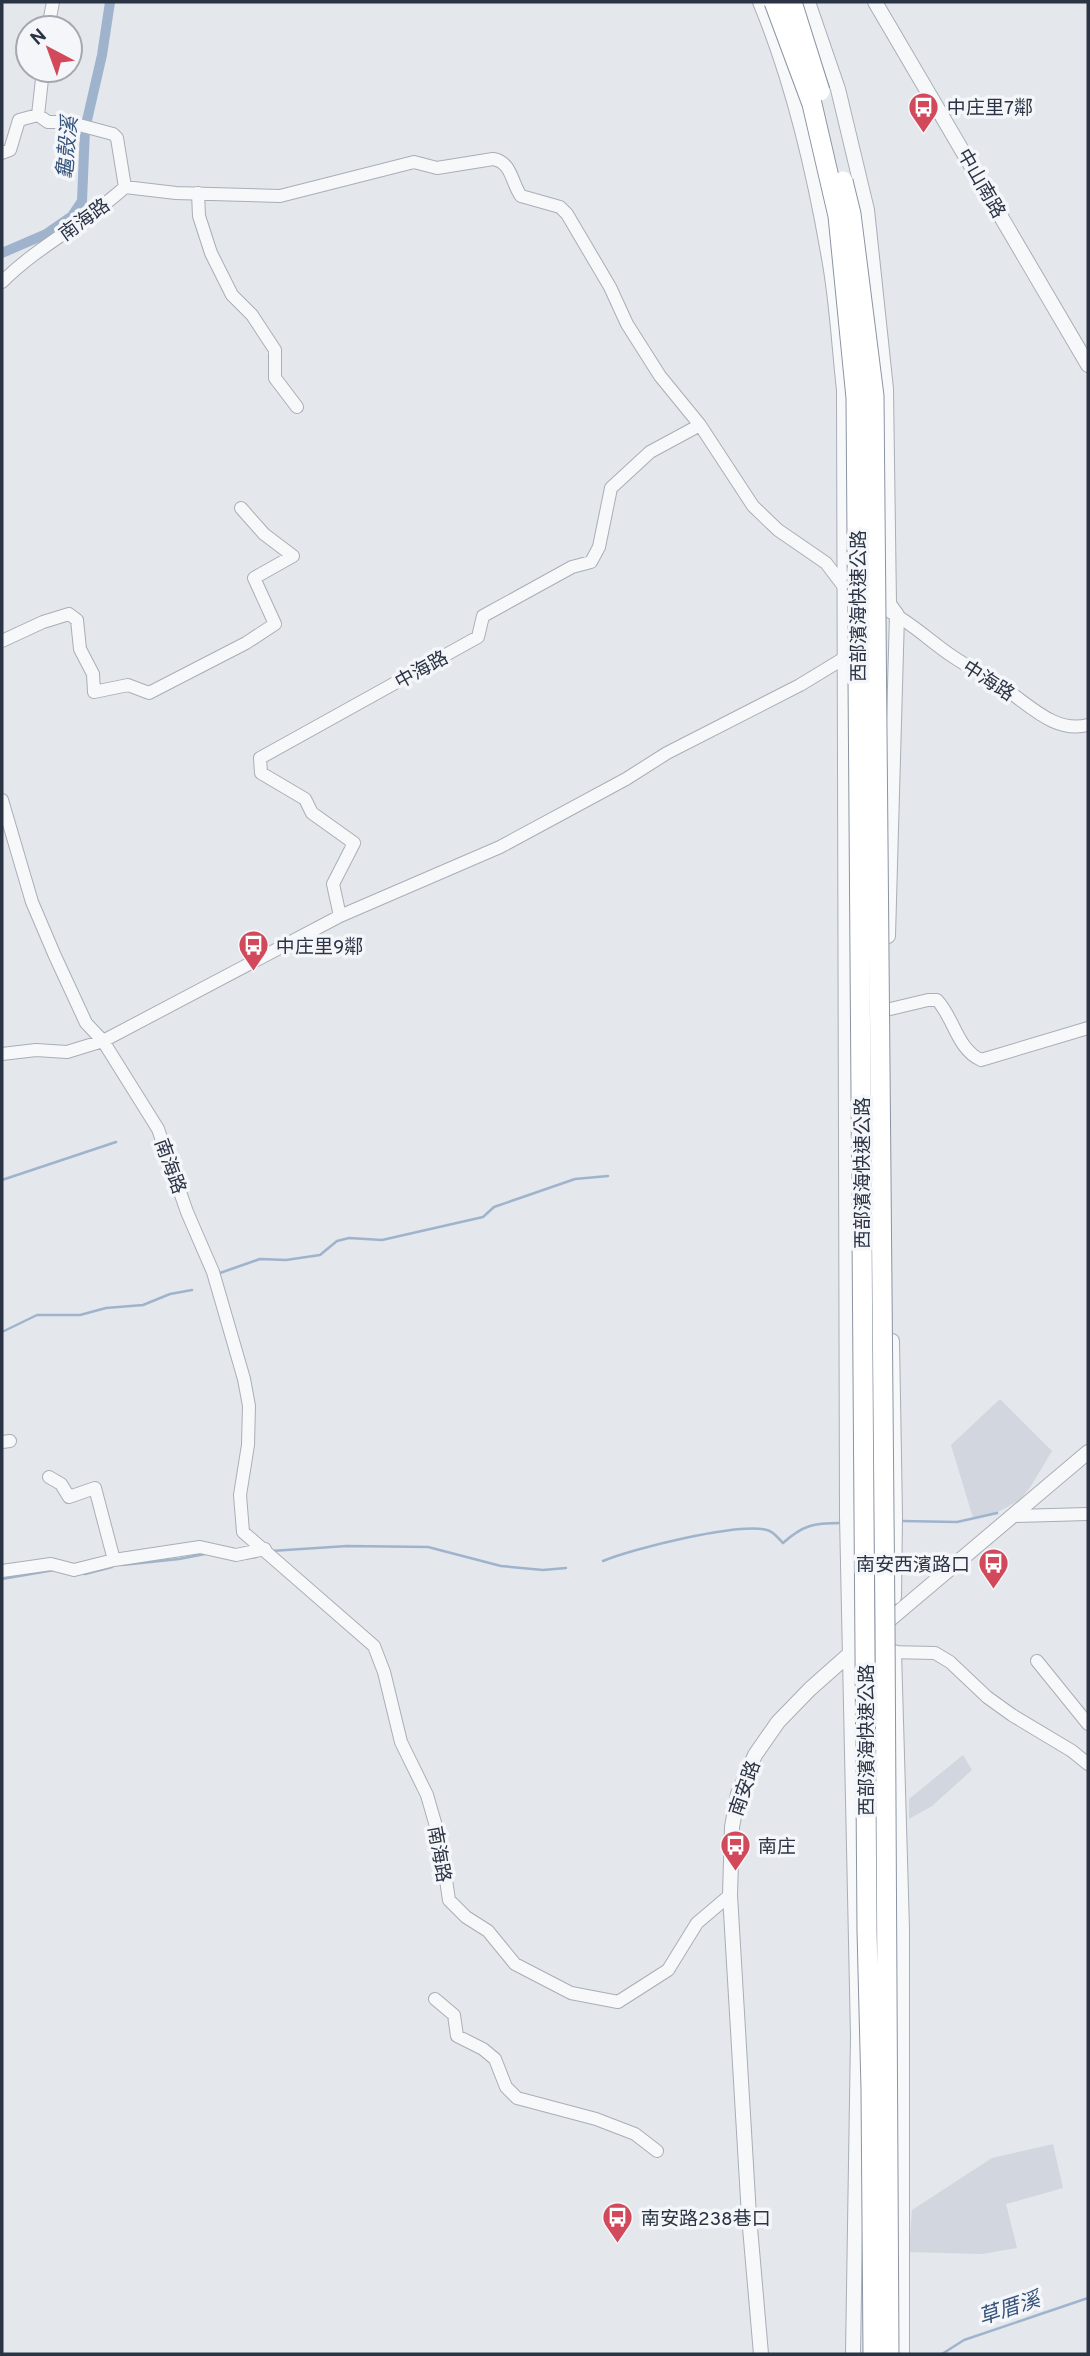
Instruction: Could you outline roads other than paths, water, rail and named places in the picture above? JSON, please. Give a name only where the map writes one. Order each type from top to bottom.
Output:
[{"type":"highway","name":"西部濱海快速公路","points":[[774,2],[812,104],[838,216],[856,398],[867,1917],[873,2354]]},
{"type":"highway","name":"西部濱海快速公路","points":[[792,2],[823,99],[851,215],[874,396],[885,1596],[888,2354]]},
{"type":"street","points":[[760,2],[780,51],[799,118],[830,260],[844,390],[847,1516],[858,2036],[853,2354]]},
{"type":"street","points":[[808,2],[838,89],[867,210],[886,389],[889,604],[897,615],[886,1010],[895,1503],[894,1651],[902,1929],[902,2354]]},
{"type":"street","name":"中山南路","points":[[875,2],[1088,365]]},
{"type":"street","points":[[2,153],[9,150],[19,120],[38,115],[41,84]]},
{"type":"street","name":"南海路","points":[[2,282],[29,256],[97,212],[125,187],[117,138],[107,131],[92,127],[68,122],[48,122],[38,115]]},
{"type":"street","name":"中海路","points":[[125,187],[281,196],[414,162],[437,168],[500,160],[508,167],[521,196],[560,207],[567,214],[610,287],[627,324],[660,376],[700,425],[753,506],[778,530],[826,563],[846,591],[897,615],[951,656],[1005,688],[1039,714],[1067,724],[1081,727],[1088,725]]},
{"type":"street","points":[[198,193],[199,216],[211,253],[232,295],[252,315],[275,350],[275,378],[297,407]]},
{"type":"street","name":"中海路","points":[[340,916],[333,884],[354,843],[312,813],[305,799],[261,773],[260,758],[478,637],[483,616],[572,567],[591,562],[599,547],[611,488],[650,452],[700,425]]},
{"type":"street","points":[[2,641],[43,622],[69,614],[77,620],[80,649],[93,674],[94,692],[128,685],[149,692],[246,643],[275,624],[254,578],[293,556],[264,534],[241,508]]},
{"type":"street","points":[[2,1054],[67,1052],[103,1041],[340,916],[500,847],[626,779],[667,753],[800,685],[846,658],[897,615]]},
{"type":"street","name":"南海路","points":[[2,800],[32,902],[86,1023],[103,1041],[158,1129],[187,1212],[213,1272],[244,1378],[249,1406],[248,1445],[240,1495],[243,1532],[374,1646],[384,1671],[401,1742],[427,1795],[440,1840],[449,1900],[466,1917],[488,1931],[515,1964],[571,1993],[618,2002],[668,1970],[697,1923],[730,1895]]},
{"type":"street","points":[[886,1010],[937,1000],[965,1048],[981,1060],[1088,1028]]},
{"type":"street","name":"南安路","points":[[761,2354],[749,2216],[730,1895],[732,1827],[738,1794],[755,1755],[778,1722],[810,1689],[1088,1452]]},
{"type":"street","points":[[49,1477],[61,1484],[69,1497],[95,1488],[114,1560]]},
{"type":"street","points":[[1013,1516],[1088,1514]]},
{"type":"street","points":[[2,1571],[51,1564],[74,1570],[114,1560],[200,1547],[236,1555],[265,1549]]},
{"type":"street","points":[[851,1652],[935,1653],[950,1662],[1004,1709],[1072,1751],[1088,1765]]},
{"type":"street","points":[[1037,1661],[1088,1724]]},
{"type":"street","points":[[435,1999],[454,2015],[457,2036],[484,2049],[495,2059],[506,2087],[517,2098],[596,2119],[635,2134],[657,2151]]},
{"type":"waterway","name":"龜殼溪","points":[[2,253],[46,234],[72,216],[82,201],[85,129],[102,55],[110,2]]},
{"type":"waterway","points":[[2,1180],[116,1142]]},
{"type":"waterway","points":[[220,1273],[260,1259],[286,1260],[320,1255],[337,1241],[349,1238],[382,1240],[483,1217],[494,1207],[575,1179],[608,1176]]},
{"type":"waterway","points":[[2,1332],[37,1315],[80,1315],[106,1308],[143,1305],[170,1294],[192,1290]]},
{"type":"waterway","points":[[902,1521],[957,1522],[997,1513]]},
{"type":"waterway","points":[[603,1561],[660,1544],[734,1530],[767,1530],[783,1543],[809,1526],[840,1523]]},
{"type":"waterway","points":[[271,1551],[347,1546],[428,1547],[501,1566],[543,1570],[566,1568]]},
{"type":"waterway","points":[[122,1565],[205,1554]]},
{"type":"waterway","points":[[242,1559],[256,1557]]},
{"type":"waterway","points":[[81,1573],[112,1567]]},
{"type":"waterway","points":[[2,1579],[54,1570]]},
{"type":"waterway","name":"草厝溪","points":[[942,2354],[964,2340],[1088,2298]]},
{"type":"place","name":"中庄里7鄰","points":[[924,134]]},
{"type":"place","name":"中庄里9鄰","points":[[253,973]]},
{"type":"place","name":"南安西濱路口","points":[[993,1591]]},
{"type":"place","name":"南庄","points":[[735,1873]]},
{"type":"place","name":"南安路238巷口","points":[[618,2245]]}]
